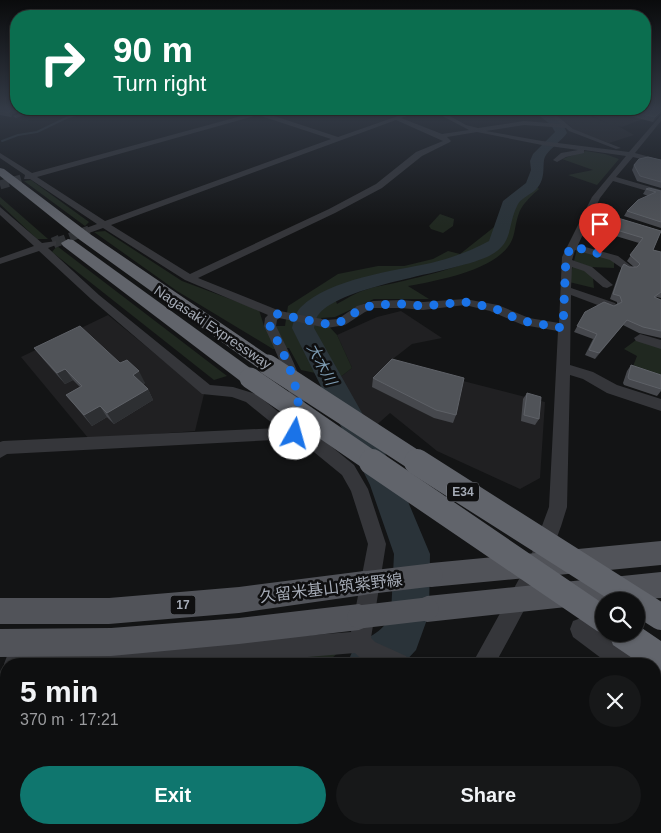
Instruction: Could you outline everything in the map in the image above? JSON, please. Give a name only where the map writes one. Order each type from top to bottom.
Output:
[{"type":"highway","name":"Nagasaki Expressway","points":[[0,171],[259,371],[595,614]]},
{"type":"highway","name":"Nagasaki Expressway","points":[[0,188],[91,260],[259,371],[463,492],[661,617]]},
{"type":"highway","points":[[636,642],[660,658]]},
{"type":"main road","name":"久留米基山筑紫野線","points":[[0,611],[109,612],[240,600],[431,575],[661,553]]},
{"type":"main road","name":"17","points":[[0,643],[111,642],[239,631],[362,636],[427,609],[661,585]]},
{"type":"street","points":[[21,179],[128,148]]},
{"type":"street","points":[[89,230],[313,148]]},
{"type":"street","points":[[189,278],[332,211],[379,186],[419,154],[435,148]]},
{"type":"street","points":[[578,148],[631,154],[658,161],[661,150]]},
{"type":"street","points":[[557,160],[564,155],[595,148]]},
{"type":"street","points":[[618,148],[631,154]]},
{"type":"street","points":[[486,658],[539,564],[552,530],[558,507],[566,261],[572,246],[594,211],[596,197],[637,148]]},
{"type":"street","points":[[0,155],[103,224],[189,278],[277,314],[294,319],[327,324],[340,322],[361,309],[373,305],[401,304],[423,306],[465,302],[494,308],[528,322],[563,328]]},
{"type":"street","points":[[611,178],[661,193]]},
{"type":"street","points":[[0,210],[95,297],[207,390],[233,392],[251,398],[295,434],[315,443],[348,470],[358,489],[377,544],[362,636]]},
{"type":"street","points":[[0,261],[53,242]]},
{"type":"street","points":[[572,246],[614,258],[630,269]]},
{"type":"street","points":[[566,261],[588,268],[606,285]]},
{"type":"street","points":[[565,289],[611,306]]},
{"type":"street","points":[[277,314],[271,318],[270,326],[291,370],[299,402],[298,426],[295,434]]},
{"type":"street","points":[[640,338],[661,345]]},
{"type":"street","points":[[563,368],[588,375],[612,389],[661,405]]},
{"type":"street","points":[[1,447],[295,434]]},
{"type":"street","points":[[581,629],[620,658]]},
{"type":"street","points":[[147,658],[362,636],[390,658]]},
{"type":"shaded area","points":[[586,151],[605,154],[619,159],[597,185],[568,175],[593,170],[562,159]]},
{"type":"shaded area","points":[[31,180],[89,222],[85,226],[24,181]]},
{"type":"shaded area","points":[[536,186],[539,189],[526,201],[519,212],[511,242],[504,252],[493,260],[465,273],[408,286],[429,299],[374,299],[335,317],[321,318],[337,335],[352,368],[339,378],[301,370],[289,348],[273,349],[177,291],[94,232],[105,231],[182,281],[259,310],[264,326],[285,326],[288,306],[338,274],[378,266],[404,266],[433,259],[448,251],[460,254],[498,224],[496,234],[487,244],[432,266],[374,277],[333,293],[337,304],[354,294],[369,289],[436,273],[487,254],[502,242],[518,201],[525,193]]},
{"type":"shaded area","points":[[0,197],[48,239],[37,239],[0,204]]},
{"type":"shaded area","points":[[440,214],[454,219],[453,226],[443,233],[431,229],[429,226]]},
{"type":"shaded area","points":[[57,246],[227,376],[214,380],[52,252]]},
{"type":"shaded area","points":[[577,249],[614,260],[614,268],[590,267],[574,261]]},
{"type":"shaded area","points":[[573,265],[584,269],[593,278],[594,288],[569,282]]},
{"type":"shaded area","points":[[401,311],[442,338],[412,344],[389,362],[545,402],[540,478],[520,489],[437,451],[390,413],[372,429],[339,378],[352,368],[337,335],[377,317]]},
{"type":"shaded area","points":[[108,315],[204,394],[195,431],[89,439],[21,357]]},
{"type":"shaded area","points":[[636,340],[661,347],[661,376],[632,369],[637,356],[624,349]]},
{"type":"shaded area","points":[[339,652],[332,658],[259,658]]},
{"type":"building","points":[[648,157],[661,160],[661,182],[640,176],[634,165],[639,159]]},
{"type":"building","points":[[646,189],[661,191],[661,222],[627,211],[638,200],[656,192]]},
{"type":"building","points":[[598,212],[661,231],[653,250],[661,252],[661,292],[654,297],[661,300],[661,331],[643,327],[627,320],[599,353],[589,350],[597,334],[577,326],[585,312],[604,302],[614,306],[622,302],[620,296],[613,294],[624,264],[629,267],[637,267],[640,264],[630,255],[643,238],[610,228],[607,238],[589,233]]},
{"type":"building","points":[[80,326],[120,363],[127,360],[139,371],[133,375],[148,389],[107,413],[100,406],[84,415],[66,395],[82,386],[65,369],[57,373],[34,348]]},
{"type":"building","points":[[392,359],[464,378],[456,415],[436,410],[373,378]]},
{"type":"building","points":[[631,365],[661,375],[661,389],[629,379]]},
{"type":"building","points":[[527,393],[541,397],[539,419],[524,415]]},
{"type":"waterway","name":"大木川","points":[[377,658],[402,636],[410,614],[412,554],[385,483],[303,328],[307,313],[317,304],[334,295],[376,280],[437,267],[480,253],[495,245],[499,239],[511,201],[532,185],[538,170],[537,161],[540,154],[546,148]]},
{"type":"tunnel","points":[[0,185],[21,179]]},
{"type":"tunnel","points":[[57,242],[89,230]]},
{"type":"tunnel","points":[[53,243],[60,240]]},
{"type":"route","points":[[295,434],[298,426],[299,402],[291,370],[270,326],[271,318],[277,314],[294,319],[327,324],[340,322],[361,309],[373,305],[401,304],[423,306],[465,302],[494,308],[528,322],[563,328],[566,256],[572,246],[600,254]]}]
